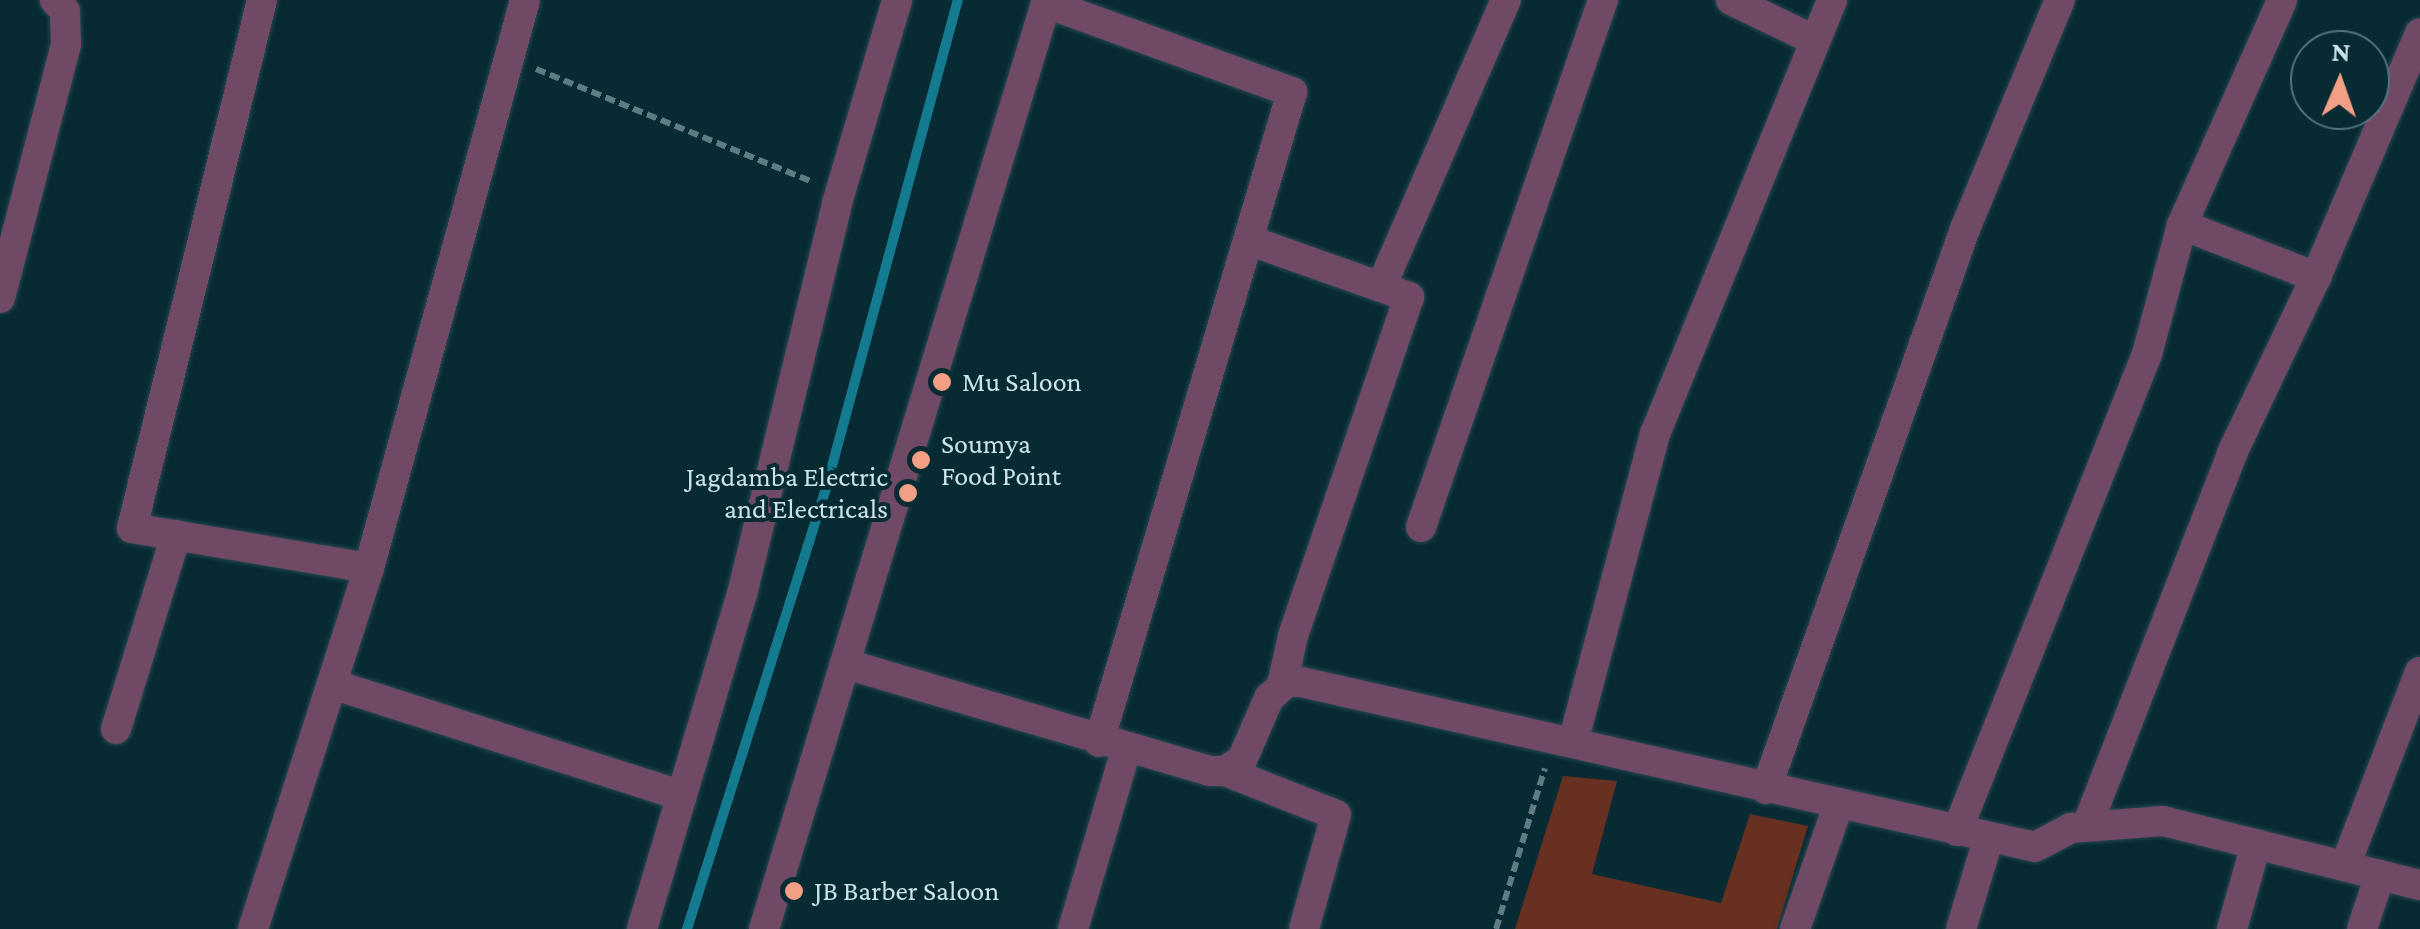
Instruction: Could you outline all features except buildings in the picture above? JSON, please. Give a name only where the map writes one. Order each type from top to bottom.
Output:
[{"type":"street","points":[[0,298],[66,44],[65,10],[55,0]]},
{"type":"street","points":[[262,0],[132,528],[369,568]]},
{"type":"street","points":[[253,929],[369,568],[525,0]]},
{"type":"street","points":[[642,929],[742,594],[840,193],[897,0]]},
{"type":"street","points":[[1381,287],[1506,0]]},
{"type":"street","points":[[1421,527],[1603,0]]},
{"type":"street","points":[[1731,0],[1814,40]]},
{"type":"street","points":[[1564,740],[1655,434],[1832,0]]},
{"type":"street","points":[[1766,789],[1964,229],[2060,0]]},
{"type":"street","points":[[1957,831],[2147,354],[2182,224],[2282,0]]},
{"type":"street","points":[[764,929],[1046,1],[1292,92],[1112,746],[1073,929]]},
{"type":"street","points":[[2087,826],[2233,451],[2316,277],[2420,33]]},
{"type":"street","points":[[2182,224],[2316,277]]},
{"type":"street","points":[[1225,771],[1242,760],[1269,698],[1282,685],[1293,636],[1409,297],[1251,241]]},
{"type":"street","points":[[116,730],[176,535]]},
{"type":"street","points":[[846,664],[1112,746],[1225,771],[1336,816],[1304,929]]},
{"type":"street","points":[[2345,866],[2420,672]]},
{"type":"street","points":[[332,684],[682,796]]},
{"type":"street","points":[[1282,685],[1317,684],[1838,806],[2036,847],[2087,826],[2164,821],[2420,885]]},
{"type":"street","points":[[1795,929],[1838,806]]},
{"type":"street","points":[[1961,929],[1989,837]]},
{"type":"street","points":[[2232,929],[2256,844]]},
{"type":"street","points":[[2362,929],[2380,875]]},
{"type":"path","points":[[508,58],[840,193]]},
{"type":"path","points":[[1496,929],[1564,740]]},
{"type":"shaded area","points":[[1563,776],[1617,781],[1592,874],[1721,903],[1750,814],[1808,826],[1777,929],[1515,929]]},
{"type":"waterway","points":[[687,929],[828,481],[958,0]]},
{"type":"place","name":"Mu Saloon","points":[[942,382]]},
{"type":"place","name":"Soumya Food Point","points":[[921,460]]},
{"type":"place","name":"Jagdamba Electric and Electricals","points":[[908,493]]},
{"type":"place","name":"JB Barber Saloon","points":[[794,891]]}]
